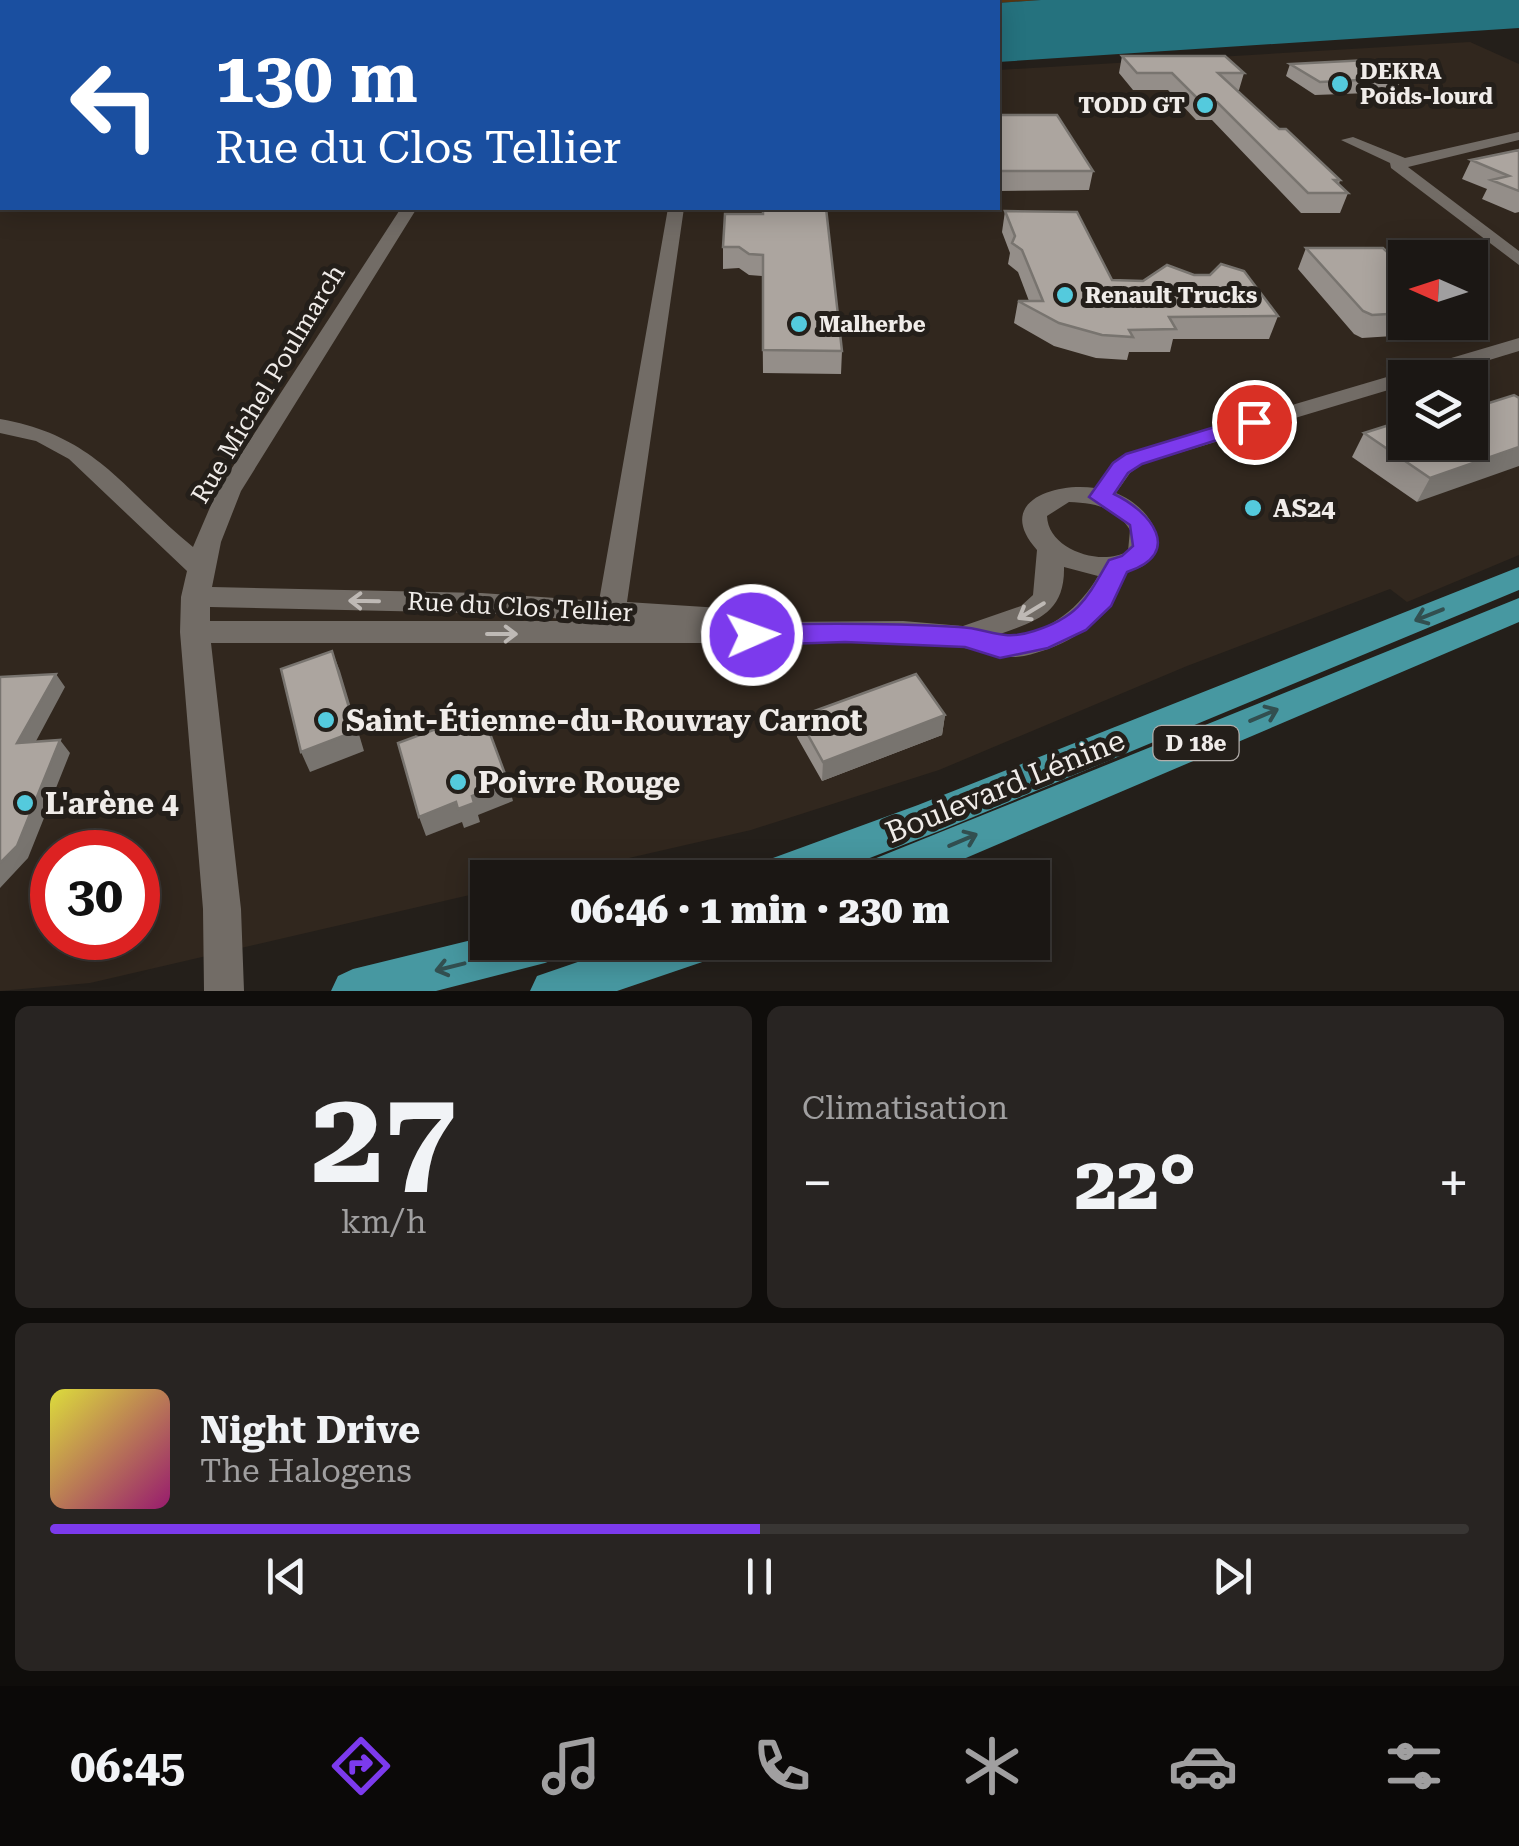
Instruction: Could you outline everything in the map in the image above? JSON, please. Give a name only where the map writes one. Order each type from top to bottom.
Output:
[{"type":"main road","name":"Boulevard Lénine","points":[[816,860],[1519,578]]},
{"type":"main road","name":"Boulevard Lénine","points":[[917,860],[1519,609]]},
{"type":"main road","points":[[354,991],[475,960]]},
{"type":"main road","points":[[552,991],[647,960]]},
{"type":"street","points":[[1519,136],[1396,164],[1519,260]]},
{"type":"street","points":[[1348,140],[1400,162]]},
{"type":"street","name":"Rue Michel Poulmarch","points":[[224,991],[222,909],[195,632],[195,597],[201,568],[218,510],[408,210]]},
{"type":"street","points":[[610,623],[676,210]]},
{"type":"street","points":[[1101,497],[1120,468],[1134,459],[1519,344]]},
{"type":"street","points":[[0,426],[40,435],[82,454],[138,514],[201,568]]},
{"type":"street","name":"Rue du Clos Tellier","points":[[195,632],[610,623],[966,637],[1000,648],[1038,641],[1076,623],[1102,600],[1117,566],[1140,555],[1146,532],[1130,511],[1101,497],[1066,494],[1040,505],[1033,526],[1050,550],[1052,584],[1046,602],[1021,619],[984,626],[966,637]]},
{"type":"street","points":[[1050,550],[1084,566],[1117,566]]},
{"type":"street","name":"Rue du Clos Tellier","points":[[195,597],[482,603],[610,623]]},
{"type":"shaded area","points":[[1470,42],[1519,64],[1519,555],[1407,602],[1390,589],[1187,666],[939,770],[751,830],[620,860],[470,860],[470,895],[90,983],[0,991],[0,210],[1000,210],[1000,70]]},
{"type":"water","points":[[1519,0],[1519,28],[1000,62],[1000,3]]},
{"type":"building","points":[[1122,56],[1225,56],[1244,73],[1218,73],[1279,129],[1286,129],[1340,180],[1334,180],[1348,193],[1308,193],[1217,102],[1201,102],[1172,73],[1137,73]]},
{"type":"building","points":[[1368,60],[1401,78],[1320,82],[1290,64]]},
{"type":"building","points":[[1000,115],[1057,115],[1093,171],[1000,171]]},
{"type":"building","points":[[1519,150],[1519,191],[1491,180],[1509,176],[1471,160]]},
{"type":"building","name":"Malherbe","points":[[763,210],[826,210],[842,351],[763,350],[763,255],[749,254],[739,247],[723,247],[725,214],[763,214]]},
{"type":"building","name":"Renault Trucks","points":[[1005,211],[1077,212],[1112,280],[1143,281],[1167,265],[1194,275],[1210,275],[1221,264],[1244,271],[1278,316],[1169,317],[1176,329],[1129,330],[1133,337],[1102,335],[1059,323],[1018,301],[1043,301],[1022,250],[1012,243],[1015,236]]},
{"type":"building","points":[[1306,248],[1383,248],[1388,253],[1388,314],[1363,311]]},
{"type":"building","points":[[1514,395],[1519,398],[1519,447],[1488,458],[1488,403]]},
{"type":"building","points":[[1388,425],[1388,449],[1364,433]]},
{"type":"building","points":[[1404,460],[1482,460],[1430,478]]},
{"type":"building","name":"Saint-Étienne-du-Rouvray Carnot","points":[[332,651],[356,731],[301,752],[281,669]]},
{"type":"building","name":"L'arène 4","points":[[56,674],[17,743],[60,740],[17,846],[0,863],[0,677]]},
{"type":"building","points":[[916,674],[945,715],[823,762],[798,717]]},
{"type":"building","name":"Poivre Rouge","points":[[482,712],[508,782],[472,796],[474,803],[458,809],[456,802],[419,817],[398,743]]},
{"type":"place","name":"DEKRA Poids-lourd","points":[[1340,84]]},
{"type":"place","name":"TODD GT","points":[[1205,105]]},
{"type":"place","name":"Renault Trucks","points":[[1065,295]]},
{"type":"place","name":"Malherbe","points":[[799,324]]},
{"type":"place","name":"AS24","points":[[1253,508]]},
{"type":"place","name":"Saint-Étienne-du-Rouvray Carnot","points":[[326,720]]},
{"type":"place","name":"Poivre Rouge","points":[[458,782]]},
{"type":"place","name":"L'arène 4","points":[[25,803]]},
{"type":"route","points":[[752,635],[845,632],[966,637],[1000,648],[1038,641],[1076,623],[1102,600],[1117,566],[1131,562],[1144,549],[1146,532],[1140,521],[1130,511],[1101,497],[1120,468],[1134,459],[1254,422]]}]
